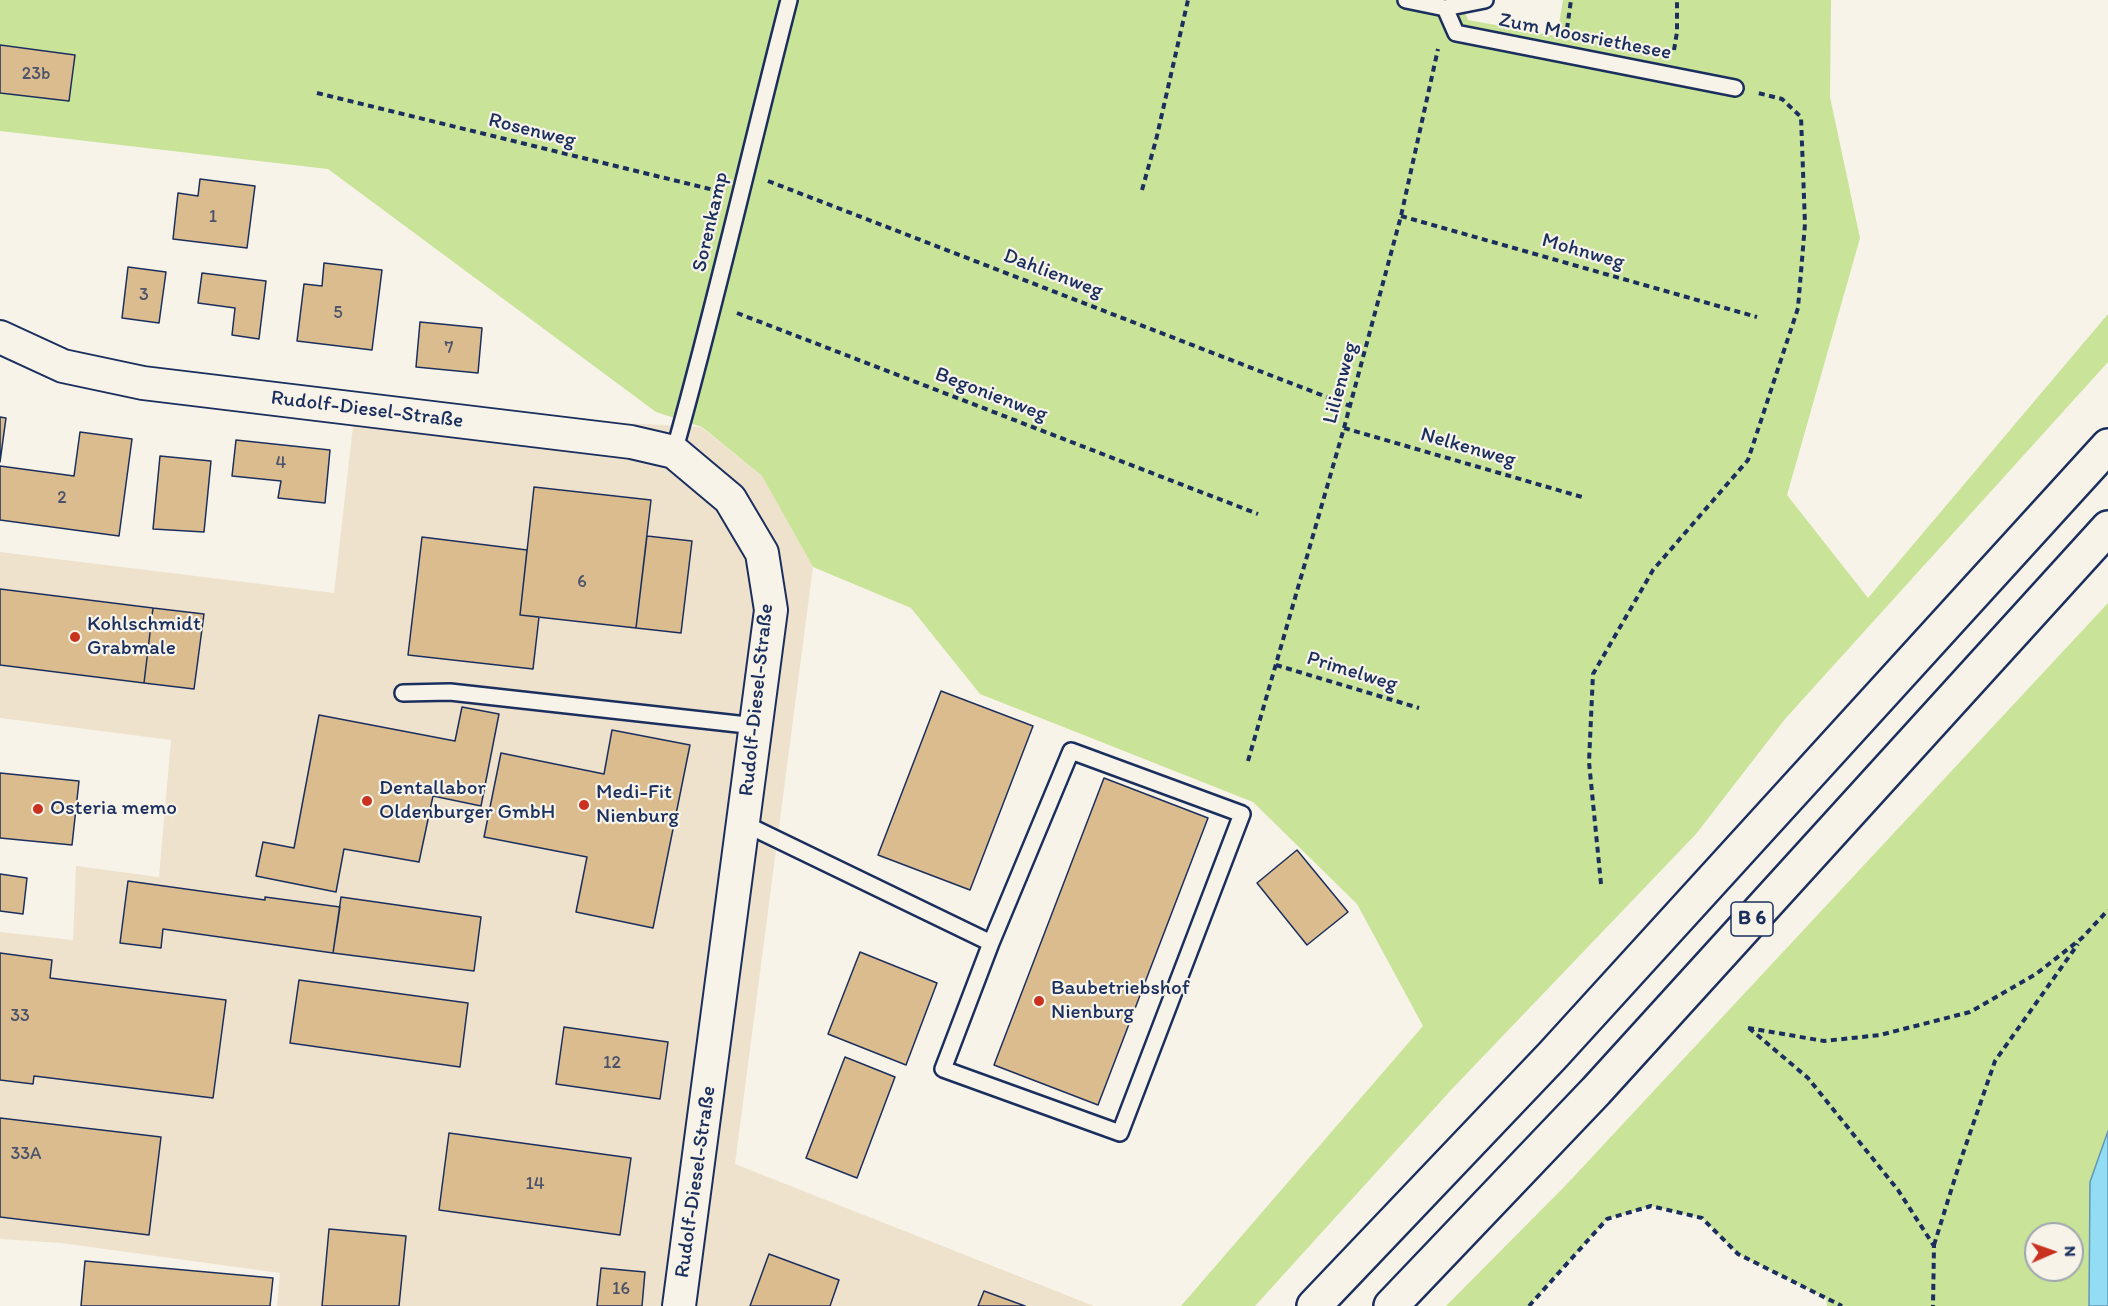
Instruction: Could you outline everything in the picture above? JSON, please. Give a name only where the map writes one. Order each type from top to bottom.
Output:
[{"type":"highway","name":"B 6","points":[[1314,1306],[1552,1056],[2108,446]]},
{"type":"highway","name":"B 6","points":[[1391,1306],[1596,1091],[2108,528]]},
{"type":"street","name":"Rudolf-Diesel-Straße","points":[[0,337],[63,366],[143,383],[631,442],[674,452],[730,499],[762,553],[771,610],[679,1306]]},
{"type":"lane","name":"Sorenkamp","points":[[674,452],[714,304],[744,172],[789,0]]},
{"type":"lane","points":[[1406,0],[1445,8],[1485,0]]},
{"type":"lane","name":"Zum Moosriethesee","points":[[1445,8],[1456,33],[1735,87]]},
{"type":"lane","points":[[403,693],[450,692],[756,726]]},
{"type":"lane","points":[[1071,751],[1242,814],[1120,1133],[942,1069],[990,943],[1071,751]]},
{"type":"lane","points":[[743,824],[990,943]]},
{"type":"path","points":[[1142,190],[1156,140],[1188,0]]},
{"type":"path","points":[[1670,75],[1677,32],[1677,0]]},
{"type":"path","name":"Lilienweg","points":[[1248,761],[1344,428],[1401,216],[1433,75],[1445,8]]},
{"type":"path","points":[[1601,884],[1589,762],[1593,674],[1653,570],[1748,460],[1798,308],[1805,224],[1801,117],[1782,99],[1735,87]]},
{"type":"path","name":"Rosenweg","points":[[317,93],[739,196]]},
{"type":"path","name":"Dahlienweg","points":[[744,172],[1350,406]]},
{"type":"path","name":"Mohnweg","points":[[1401,216],[1757,317]]},
{"type":"path","name":"Begonienweg","points":[[714,304],[1258,514]]},
{"type":"path","name":"Nelkenweg","points":[[1344,428],[1582,497]]},
{"type":"path","name":"Primelweg","points":[[1275,665],[1419,708]]},
{"type":"path","points":[[1933,1306],[1934,1246],[1995,1062],[2082,939],[2108,910]]},
{"type":"path","points":[[1934,1246],[1899,1190],[1808,1078],[1748,1028],[1824,1041],[1880,1035],[1970,1012],[2036,974],[2082,939]]},
{"type":"path","points":[[1529,1306],[1607,1219],[1651,1206],[1702,1218],[1738,1254],[1842,1306]]},
{"type":"shaded area","points":[[355,409],[701,427],[762,476],[813,567],[735,1164],[1094,1306],[277,1306],[280,1273],[61,1243],[0,1239],[0,932],[73,940],[76,866],[159,877],[171,740],[0,718],[0,552],[334,593]]},
{"type":"green space","points":[[0,0],[1461,0],[1468,20],[1557,36],[1563,0],[1831,0],[1830,97],[1860,238],[1787,495],[1868,598],[2108,314],[2108,362],[1785,719],[1696,834],[1451,1090],[1255,1306],[1181,1306],[1423,1026],[1357,904],[1253,802],[980,694],[911,608],[813,567],[762,476],[702,427],[656,412],[328,169],[0,131]]},
{"type":"green space","points":[[2108,603],[2108,1131],[2090,1182],[2089,1306],[1827,1306],[1826,1298],[1738,1254],[1702,1218],[1651,1206],[1607,1219],[1529,1306],[1446,1306],[1566,1185]]},
{"type":"water","points":[[2108,1131],[2108,1306],[2089,1306],[2090,1182]]},
{"type":"building","points":[[0,45],[75,55],[69,101],[0,93]]},
{"type":"building","points":[[200,179],[255,186],[247,248],[173,239],[178,193],[198,196]]},
{"type":"building","points":[[324,263],[382,270],[372,350],[297,341],[304,284],[322,286]]},
{"type":"building","points":[[128,267],[166,272],[159,323],[122,318]]},
{"type":"building","points":[[202,273],[266,281],[259,339],[232,335],[235,308],[198,303]]},
{"type":"building","points":[[420,322],[482,328],[478,373],[416,367]]},
{"type":"building","points":[[0,417],[6,418],[0,462]]},
{"type":"building","points":[[80,432],[132,439],[119,536],[0,520],[0,466],[74,476]]},
{"type":"building","points":[[236,440],[330,450],[325,503],[278,498],[281,481],[232,476]]},
{"type":"building","points":[[160,456],[211,461],[204,532],[153,529]]},
{"type":"building","points":[[534,487],[651,500],[636,628],[520,615]]},
{"type":"building","points":[[647,536],[692,541],[681,633],[636,628]]},
{"type":"building","points":[[422,537],[527,550],[520,615],[539,617],[533,669],[408,655]]},
{"type":"building","name":"Kohlschmidt Grabmale","points":[[0,589],[153,608],[144,683],[0,665]]},
{"type":"building","points":[[153,608],[204,614],[194,689],[144,683]]},
{"type":"building","points":[[941,691],[1033,726],[970,890],[878,855]]},
{"type":"building","name":"Dentallabor Oldenburger GmbH","points":[[462,707],[499,714],[481,806],[433,796],[419,862],[344,849],[336,892],[256,876],[263,842],[294,848],[319,715],[455,741]]},
{"type":"building","name":"Medi-Fit Nienburg","points":[[612,730],[690,745],[653,928],[576,912],[587,857],[484,837],[501,753],[604,774]]},
{"type":"building","name":"Osteria memo","points":[[0,773],[79,781],[72,845],[0,838]]},
{"type":"building","points":[[1104,778],[1208,818],[1098,1105],[994,1065]]},
{"type":"building","points":[[1297,850],[1348,912],[1307,945],[1257,883]]},
{"type":"building","points":[[0,874],[27,878],[23,914],[0,911]]},
{"type":"building","points":[[128,881],[265,900],[265,897],[340,907],[333,953],[163,929],[161,948],[120,943]]},
{"type":"building","points":[[341,897],[481,917],[474,971],[333,953]]},
{"type":"building","points":[[860,952],[937,983],[906,1065],[828,1034]]},
{"type":"building","points":[[0,953],[52,960],[50,978],[226,1000],[213,1098],[34,1076],[33,1084],[0,1080]]},
{"type":"building","points":[[299,980],[468,1003],[460,1067],[290,1043]]},
{"type":"building","points":[[564,1027],[668,1042],[660,1099],[556,1084]]},
{"type":"building","points":[[845,1057],[895,1077],[857,1178],[806,1158]]},
{"type":"building","points":[[0,1118],[161,1137],[149,1235],[0,1217]]},
{"type":"building","points":[[449,1133],[631,1158],[620,1235],[439,1210]]},
{"type":"building","points":[[329,1229],[406,1236],[399,1306],[322,1306]]},
{"type":"building","points":[[769,1254],[839,1280],[830,1306],[750,1306]]},
{"type":"building","points":[[85,1261],[273,1278],[270,1306],[81,1306]]},
{"type":"building","points":[[601,1268],[645,1272],[642,1306],[597,1306]]},
{"type":"building","points":[[984,1291],[1025,1306],[978,1306]]},
{"type":"place","name":"Kohlschmidt Grabmale","points":[[75,637]]},
{"type":"place","name":"Dentallabor Oldenburger GmbH","points":[[367,801]]},
{"type":"place","name":"Medi-Fit Nienburg","points":[[584,805]]},
{"type":"place","name":"Osteria memo","points":[[38,809]]},
{"type":"place","name":"Baubetriebshof Nienburg","points":[[1039,1001]]}]
